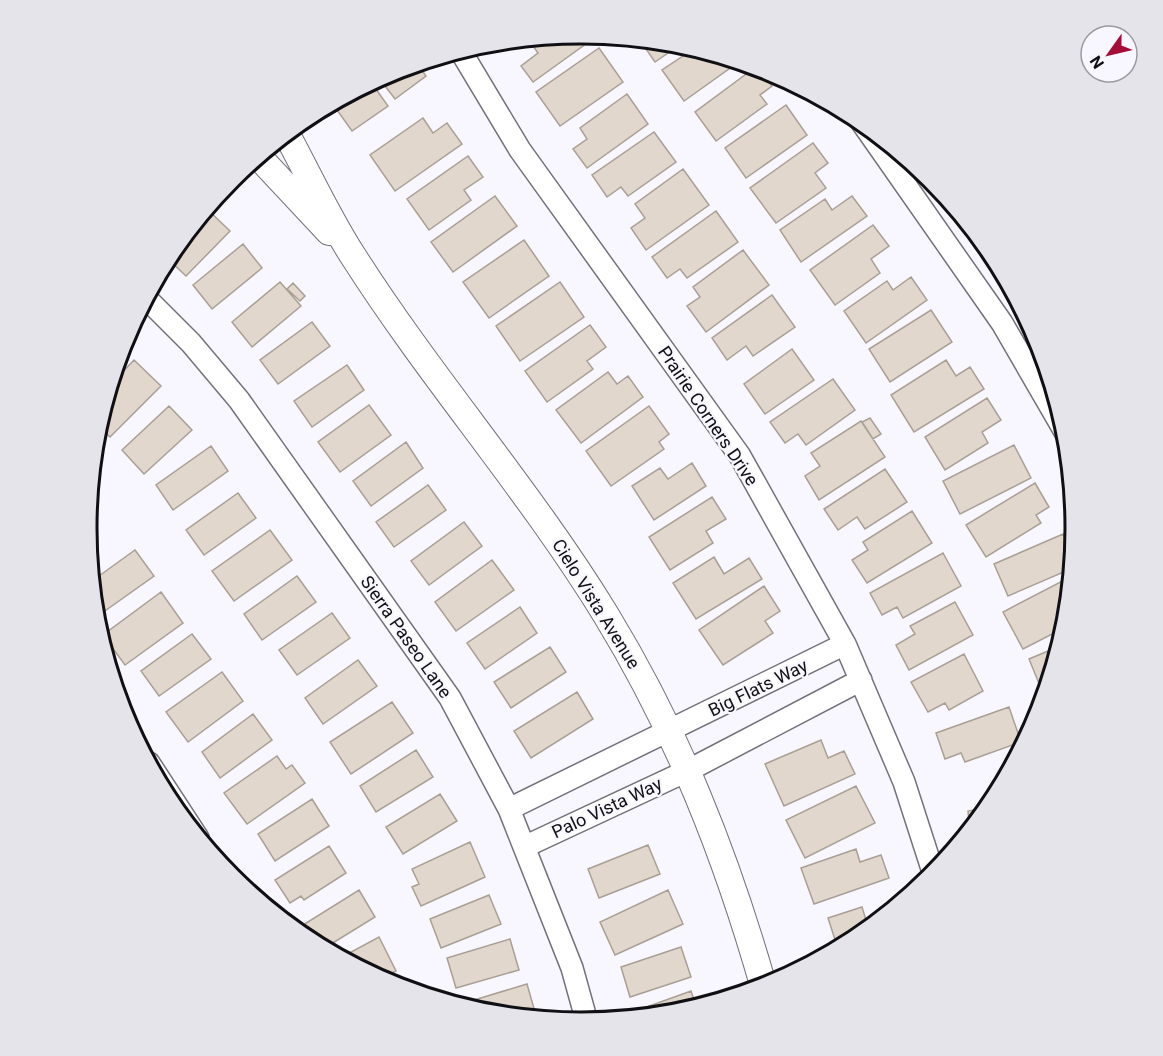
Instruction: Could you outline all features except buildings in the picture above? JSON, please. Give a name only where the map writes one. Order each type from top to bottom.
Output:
[{"type":"street","name":"Prairie Corners Drive","points":[[465,58],[520,150],[740,456],[845,644],[904,782],[930,864]]},
{"type":"street","name":"Cielo Vista Avenue","points":[[291,141],[354,258],[571,561],[638,669],[689,770],[718,843],[761,978]]},
{"type":"street","points":[[878,146],[1002,323],[1050,405]]},
{"type":"street","name":"Cielo Vista Avenue","points":[[264,162],[354,258]]},
{"type":"street","name":"Sierra Paseo Lane","points":[[152,304],[191,343],[239,400],[450,699],[509,809],[572,968],[584,1012]]},
{"type":"street","name":"Big Flats Way","points":[[670,732],[845,644]]},
{"type":"street","points":[[689,770],[861,680]]},
{"type":"street","points":[[509,809],[670,732]]},
{"type":"street","name":"Palo Vista Way","points":[[524,848],[689,770]]}]
